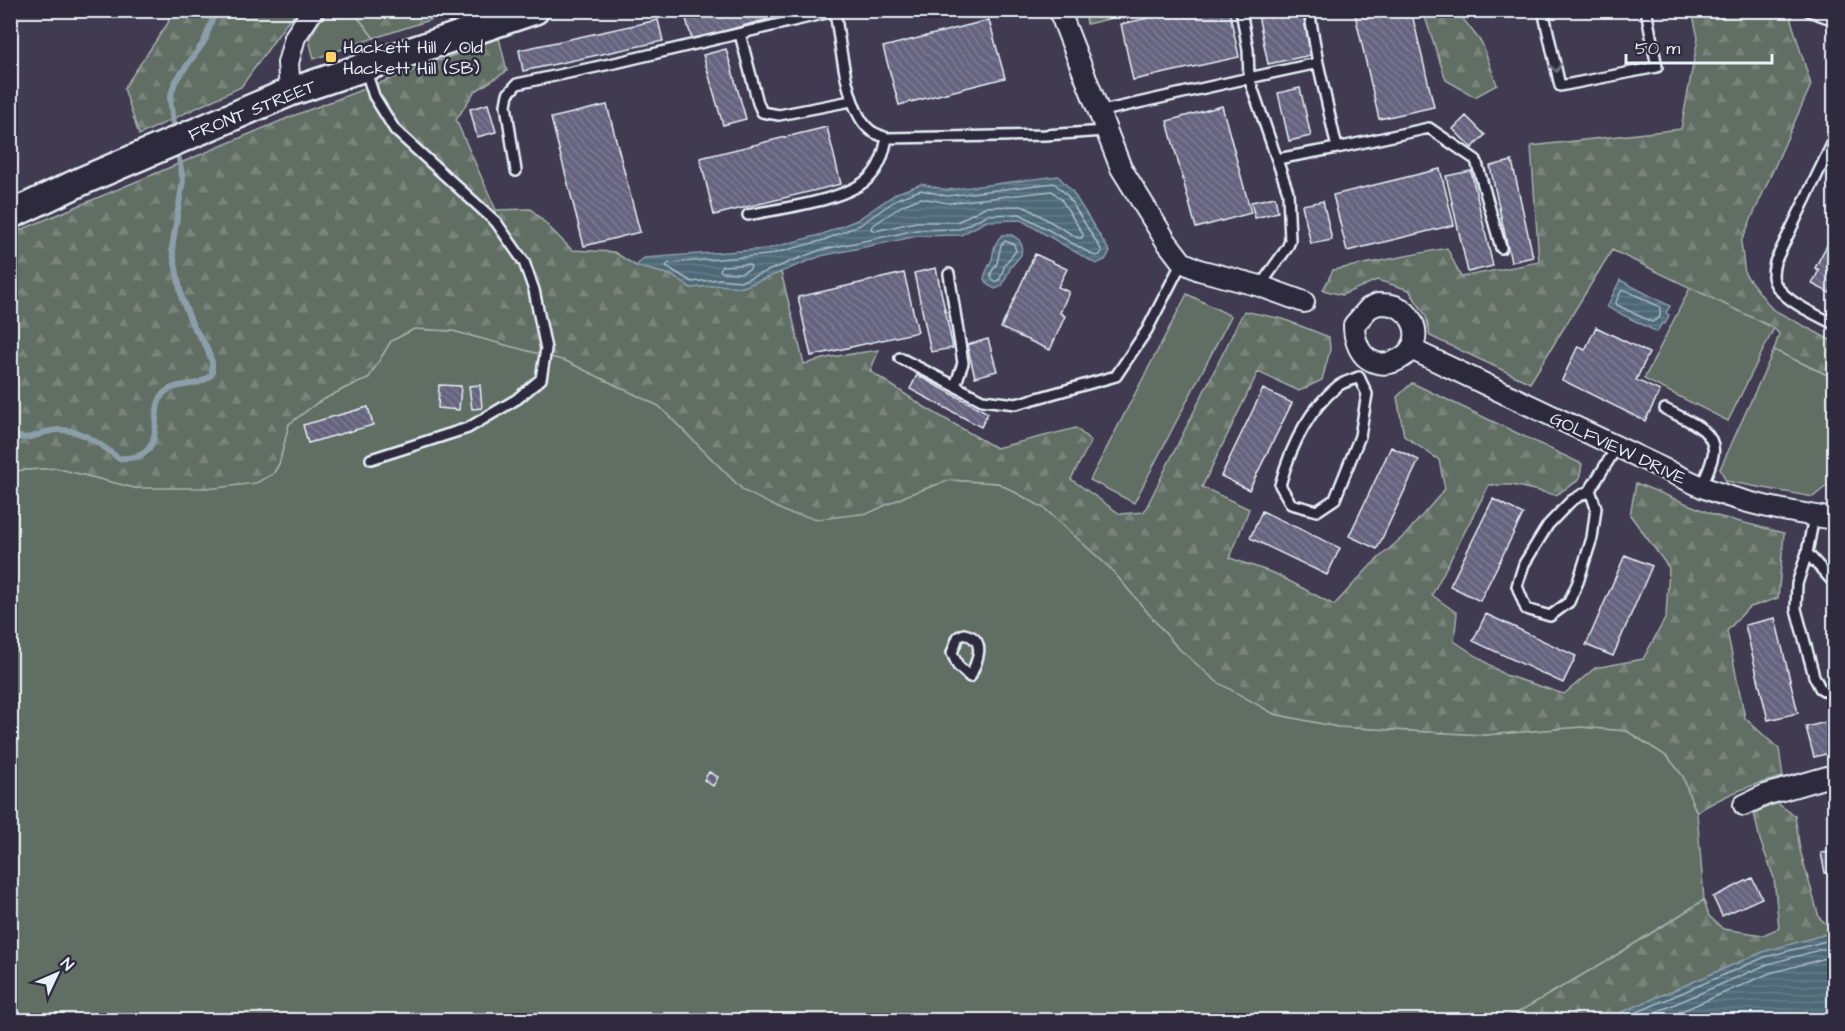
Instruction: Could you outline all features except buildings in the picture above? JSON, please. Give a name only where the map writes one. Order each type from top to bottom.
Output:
[{"type":"main road","name":"FRONT STREET","points":[[10,215],[82,181],[290,92],[534,10]]},
{"type":"street","points":[[290,92],[288,63],[295,37],[313,10]]},
{"type":"street","points":[[1059,10],[1121,168],[1166,241],[1182,262],[1220,278],[1260,286],[1304,303]]},
{"type":"street","points":[[1378,304],[1398,307],[1412,320],[1415,330],[1411,349],[1396,362],[1377,363],[1368,359],[1356,343],[1354,325],[1369,308],[1378,304]]},
{"type":"street","name":"GOLFVIEW DRIVE","points":[[1411,349],[1702,487],[1751,503],[1834,519]]},
{"type":"street","points":[[1744,805],[1765,795],[1834,775]]},
{"type":"lane","points":[[1241,10],[1248,50],[1249,78],[1288,192],[1290,241],[1260,286]]},
{"type":"lane","points":[[1310,10],[1318,63],[1336,148]]},
{"type":"lane","points":[[1543,10],[1560,86],[1657,67],[1646,10]]},
{"type":"lane","points":[[1809,10],[1834,20]]},
{"type":"lane","points":[[516,171],[506,105],[507,94],[517,84],[836,11],[851,100],[859,116],[870,130],[887,138],[1045,135],[1105,131]]},
{"type":"lane","points":[[741,34],[762,112],[779,115],[851,100]]},
{"type":"lane","points":[[1098,112],[1318,63]]},
{"type":"lane","points":[[365,67],[374,96],[395,130],[496,222],[524,262],[534,290],[546,349],[541,379],[517,399],[468,428],[371,459]]},
{"type":"lane","points":[[1277,159],[1429,128],[1476,160],[1501,248]]},
{"type":"lane","points":[[748,215],[834,196],[854,189],[870,177],[881,162],[887,138]]},
{"type":"lane","points":[[1834,140],[1774,262],[1773,278],[1791,300],[1834,324]]},
{"type":"lane","points":[[900,358],[982,400],[1016,404],[1116,376],[1147,330],[1182,262]]},
{"type":"lane","points":[[949,274],[963,363],[955,386]]},
{"type":"lane","points":[[1359,377],[1367,394],[1365,413],[1360,436],[1335,499],[1317,511],[1291,504],[1280,485],[1286,462],[1306,423],[1319,404],[1339,384],[1359,377],[1368,359]]},
{"type":"lane","points":[[1665,409],[1704,430],[1708,435],[1713,453],[1702,487]]},
{"type":"lane","points":[[1590,490],[1596,508],[1592,538],[1569,602],[1550,616],[1526,609],[1517,586],[1524,564],[1548,525],[1571,501],[1590,490],[1617,447]]},
{"type":"lane","points":[[1814,516],[1807,554],[1797,584],[1796,609],[1814,676],[1820,688],[1830,694],[1834,693]]},
{"type":"lane","points":[[1807,554],[1834,583]]},
{"type":"green space","points":[[330,10],[361,11],[358,18],[374,38],[314,59],[309,39],[319,22]]},
{"type":"green space","points":[[361,10],[458,11],[374,38],[358,17]]},
{"type":"green space","points":[[1085,10],[1143,10],[1143,11],[1087,24]]},
{"type":"green space","points":[[171,11],[298,11],[286,24],[241,87],[139,135],[124,88],[168,23]]},
{"type":"green space","points":[[1423,11],[1457,11],[1482,43],[1497,85],[1475,97],[1446,80]]},
{"type":"green space","points":[[1692,11],[1794,11],[1791,20],[1811,85],[1741,242],[1745,274],[1772,309],[1834,342],[1834,378],[1774,350],[1779,334],[1774,328],[1612,250],[1530,383],[1430,336],[1426,316],[1409,290],[1377,280],[1342,295],[1323,290],[1333,270],[1447,248],[1461,277],[1539,262],[1531,146],[1681,129],[1698,38]]},
{"type":"green space","points":[[499,38],[507,71],[474,92],[456,120],[496,210],[531,209],[572,250],[614,252],[636,266],[671,275],[691,288],[719,285],[743,287],[781,272],[804,364],[831,357],[879,350],[870,371],[926,408],[996,448],[1076,428],[1091,441],[1071,479],[1120,514],[1144,512],[1244,311],[1283,319],[1329,337],[1330,350],[1322,380],[1299,391],[1258,372],[1202,487],[1249,509],[1230,558],[1276,574],[1334,605],[1372,564],[1406,534],[1445,489],[1439,460],[1404,436],[1397,397],[1412,383],[1582,464],[1579,480],[1556,495],[1512,485],[1489,485],[1432,595],[1457,613],[1454,641],[1505,675],[1564,694],[1595,668],[1643,659],[1666,617],[1669,568],[1630,515],[1636,483],[1717,516],[1784,533],[1778,598],[1748,608],[1727,631],[1745,718],[1779,749],[1783,777],[1738,791],[1697,812],[1683,776],[1668,757],[1627,731],[1581,727],[1485,735],[1338,727],[1274,714],[1217,682],[1177,647],[1111,569],[1044,508],[998,483],[950,480],[910,494],[869,513],[819,519],[788,513],[744,491],[659,406],[566,361],[453,331],[414,329],[391,341],[368,379],[317,403],[289,424],[279,464],[273,474],[256,483],[215,488],[135,488],[56,468],[11,471],[11,234],[290,117]]},
{"type":"green space","points":[[1691,286],[1774,328],[1728,421],[1644,379]]},
{"type":"green space","points":[[1187,294],[1231,316],[1134,503],[1090,480]]},
{"type":"green space","points":[[414,329],[453,331],[566,361],[659,406],[744,491],[910,494],[950,480],[998,483],[1044,508],[1111,569],[1177,647],[1274,714],[1338,727],[1485,735],[1581,727],[1627,731],[1668,757],[1683,776],[1697,813],[1704,900],[1615,956],[1515,1014],[1497,1020],[11,1020],[11,471],[56,468],[135,488],[273,474],[279,464],[289,424],[317,403],[368,379],[391,341]]},
{"type":"green space","points":[[1774,350],[1834,378],[1834,472],[1829,484],[1813,497],[1726,481],[1720,469]]},
{"type":"green space","points":[[1777,803],[1795,816],[1800,850],[1819,917],[1834,932],[1763,952],[1604,1020],[1497,1020],[1515,1014],[1615,956],[1704,900],[1709,916],[1723,929],[1763,935],[1779,928],[1774,878],[1760,840],[1754,813]]},
{"type":"water","points":[[1058,176],[1072,191],[1110,252],[1105,260],[1096,264],[1021,220],[987,221],[961,235],[918,236],[821,256],[743,287],[719,285],[691,288],[671,275],[636,266],[644,258],[767,249],[823,234],[857,220],[897,193],[921,184],[947,190]]},
{"type":"water","points":[[1002,235],[1012,235],[1019,240],[1022,246],[1021,255],[1011,267],[1002,286],[995,289],[984,279],[996,243]]},
{"type":"water","points":[[1620,280],[1670,306],[1666,313],[1669,315],[1665,324],[1662,323],[1657,332],[1607,307]]},
{"type":"water","points":[[1834,932],[1834,1020],[1604,1020],[1763,952]]},
{"type":"waterway","points":[[173,124],[170,98],[175,82],[204,42],[216,10]]},
{"type":"waterway","points":[[10,427],[14,435],[22,438],[56,430],[76,432],[93,440],[118,458],[135,457],[146,452],[152,444],[159,400],[165,392],[176,387],[201,382],[212,374],[212,362],[206,346],[193,326],[182,299],[172,248],[183,180],[179,159]]},
{"type":"place","name":"Hackett Hill / Old Hackett Hill (SB)","points":[[331,57]]}]
